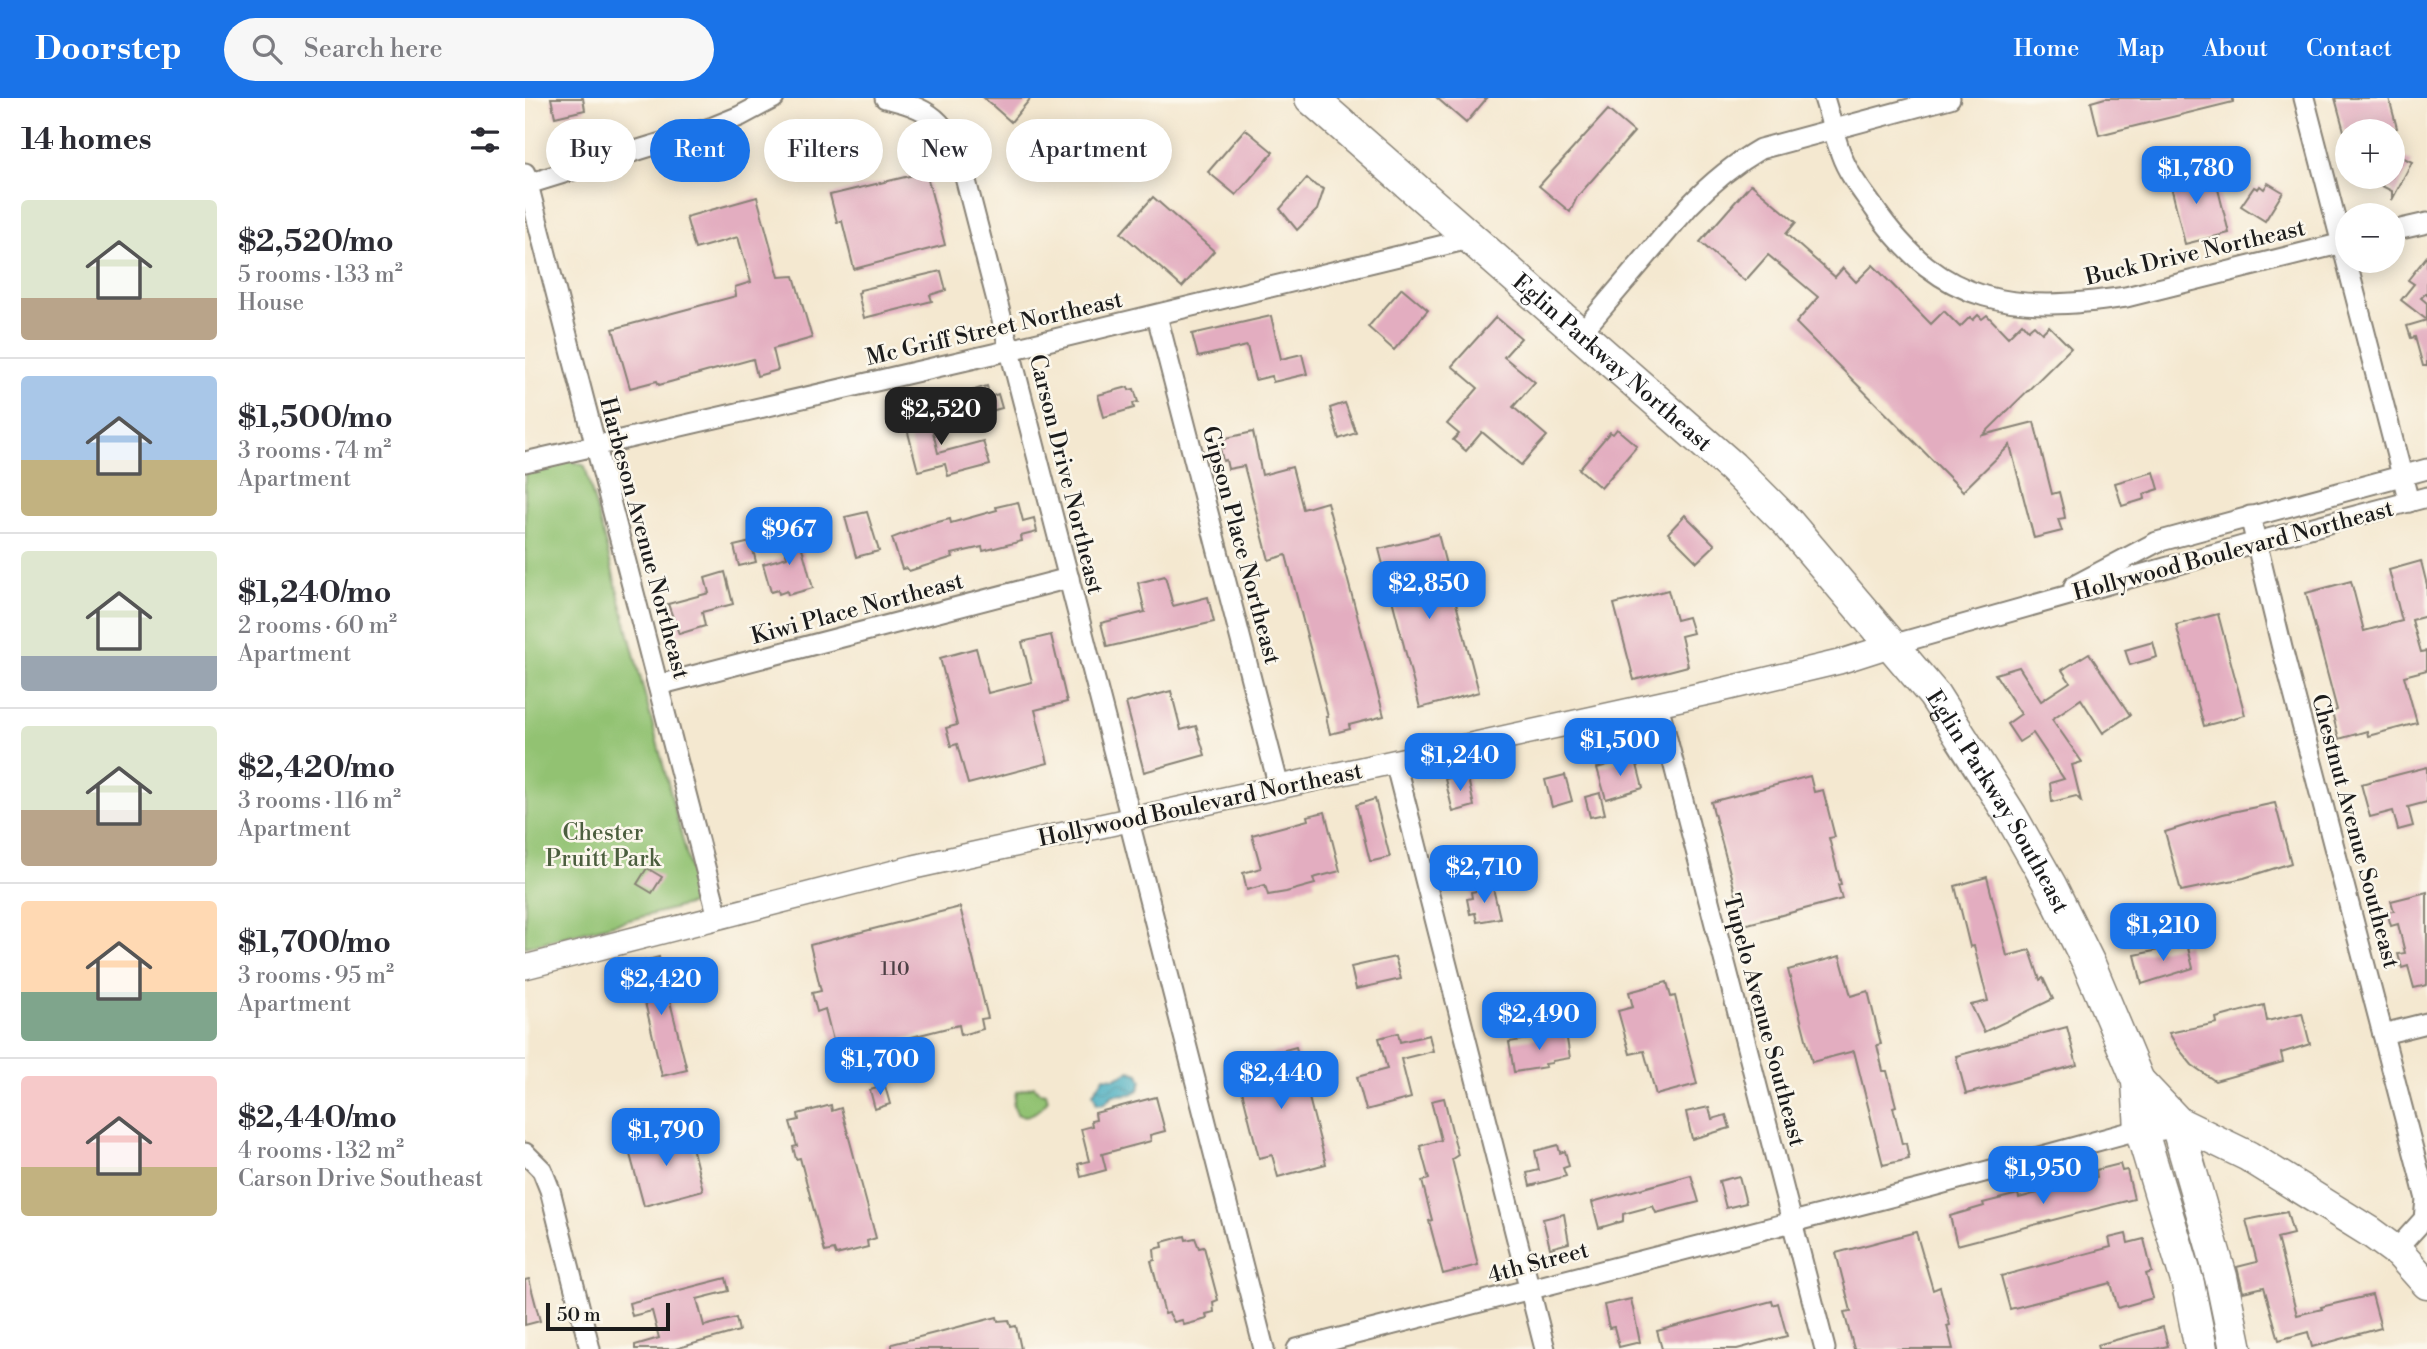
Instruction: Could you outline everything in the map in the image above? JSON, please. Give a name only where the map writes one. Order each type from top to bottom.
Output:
[{"type":"highway","name":"Eglin Parkway Northeast","points":[[1311,98],[1703,439],[1788,523],[1892,645]]},
{"type":"highway","name":"Eglin Parkway Southeast","points":[[1892,645],[1934,695],[2016,825],[2050,885],[2089,964],[2138,1081],[2141,1129],[2188,1284],[2201,1349]]},
{"type":"highway","name":"Eglin Parkway Southeast","points":[[2138,1081],[2176,1121],[2221,1278],[2236,1349]]},
{"type":"main road","points":[[2141,1129],[2176,1121],[2248,1156],[2347,1217],[2395,1251],[2427,1284]]},
{"type":"street","points":[[526,181],[713,127],[773,98]]},
{"type":"street","name":"Carson Drive Northeast","points":[[885,98],[919,107],[933,116],[951,138],[965,177],[1264,1349]]},
{"type":"street","name":"Buck Drive Northeast","points":[[1824,98],[1849,171],[1883,221],[1910,253],[1950,282],[1992,299],[2040,305],[2089,303],[2126,297],[2335,245]]},
{"type":"street","points":[[1581,333],[1689,206],[1741,159],[1760,149],[1950,98]]},
{"type":"street","points":[[2304,98],[2335,210]]},
{"type":"street","name":"Harbeson Avenue Northeast","points":[[526,181],[718,916]]},
{"type":"street","points":[[2405,228],[2427,223]]},
{"type":"street","name":"Mc Griff Street Northeast","points":[[525,461],[1157,316],[1473,238]]},
{"type":"street","points":[[2351,273],[2402,476],[2418,499]]},
{"type":"street","name":"Gipson Place Northeast","points":[[1157,316],[1279,787]]},
{"type":"street","name":"Hollywood Boulevard Northeast","points":[[2039,604],[2157,542],[2427,469]]},
{"type":"street","name":"Hollywood Boulevard Northeast","points":[[525,967],[914,867],[1816,667],[2418,499]]},
{"type":"street","name":"Chestnut Avenue Southeast","points":[[2250,516],[2427,1200],[2424,1219],[2395,1251]]},
{"type":"street","name":"Kiwi Place Northeast","points":[[658,685],[1069,578]]},
{"type":"street","name":"Tupelo Avenue Southeast","points":[[1658,704],[1825,1349]]},
{"type":"street","points":[[1395,762],[1545,1349]]},
{"type":"street","points":[[2383,1034],[2427,1023]]},
{"type":"street","name":"4th Street","points":[[1297,1349],[2141,1129]]},
{"type":"street","points":[[525,1153],[542,1170],[550,1190],[590,1349]]},
{"type":"green space","name":"Chester Pruitt Park","points":[[567,459],[585,466],[699,902],[525,947],[525,468]]},
{"type":"green space","points":[[1034,1086],[1039,1092],[1046,1093],[1048,1100],[1030,1115],[1017,1114],[1013,1105],[1016,1092]]},
{"type":"water","points":[[1130,1071],[1139,1074],[1142,1081],[1139,1090],[1132,1094],[1113,1095],[1105,1103],[1097,1104],[1093,1093],[1104,1077],[1115,1078]]},
{"type":"building","points":[[551,98],[583,98],[585,110],[555,117]]},
{"type":"building","points":[[984,98],[1031,98],[1014,119],[1008,119]]},
{"type":"building","points":[[1437,98],[1487,98],[1466,123]]},
{"type":"building","points":[[2105,98],[2233,98],[2233,102],[2099,135],[2091,102]]},
{"type":"building","points":[[2335,98],[2389,98],[2395,119],[2341,119]]},
{"type":"building","points":[[1608,110],[1634,132],[1577,197],[1570,212],[1539,186]]},
{"type":"building","points":[[1245,129],[1273,152],[1236,195],[1208,172]]},
{"type":"building","points":[[2405,158],[2412,162],[2405,175]]},
{"type":"building","points":[[2182,161],[2187,180],[2197,186],[2216,181],[2229,233],[2185,244],[2171,186],[2167,186],[2162,165]]},
{"type":"building","points":[[1307,178],[1324,189],[1317,210],[1297,230],[1280,209]]},
{"type":"building","points":[[897,179],[897,182],[929,182],[945,245],[854,269],[842,221],[837,222],[830,195]]},
{"type":"building","points":[[2268,183],[2283,192],[2265,221],[2241,206],[2254,187],[2258,189],[2260,186],[2264,189]]},
{"type":"building","points":[[1751,184],[1796,222],[1786,234],[1835,277],[1843,268],[1856,282],[1873,265],[1931,324],[1944,311],[1960,327],[1970,317],[1973,320],[1978,315],[1982,319],[1987,315],[2008,337],[2022,323],[2028,330],[2034,325],[2042,333],[2049,326],[2071,348],[1983,435],[2034,422],[2052,494],[2059,492],[2065,518],[2058,519],[2062,531],[2034,538],[2010,445],[1963,491],[1796,323],[1818,297],[1768,255],[1745,281],[1700,242]]},
{"type":"building","points":[[2388,189],[2398,189],[2392,200],[2392,191]]},
{"type":"building","points":[[757,197],[779,277],[794,276],[812,338],[773,349],[778,370],[757,376],[753,359],[659,385],[657,381],[630,388],[613,329],[736,296],[735,287],[751,282],[738,237],[695,249],[686,217]]},
{"type":"building","points":[[1153,197],[1214,251],[1182,287],[1121,233]]},
{"type":"building","points":[[2427,256],[2427,294],[2421,298],[2427,303],[2427,320],[2401,300],[2414,284],[2408,280]]},
{"type":"building","points":[[941,271],[946,290],[930,295],[932,301],[864,318],[858,293],[860,290]]},
{"type":"building","points":[[1402,288],[1428,310],[1394,350],[1368,327]]},
{"type":"building","points":[[1271,316],[1281,359],[1302,354],[1307,374],[1273,382],[1272,376],[1255,380],[1247,346],[1198,357],[1192,334]]},
{"type":"building","points":[[1496,317],[1521,338],[1504,357],[1535,382],[1513,407],[1547,436],[1521,465],[1482,432],[1466,451],[1453,440],[1459,434],[1447,424],[1478,388],[1452,366]]},
{"type":"building","points":[[2427,320],[2427,366],[2423,366],[2415,337],[2411,338],[2407,326]]},
{"type":"building","points":[[987,386],[990,397],[998,394],[1002,408],[969,417],[962,394]]},
{"type":"building","points":[[1128,387],[1129,390],[1134,389],[1138,402],[1133,403],[1134,408],[1104,417],[1098,395]]},
{"type":"building","points":[[1345,403],[1356,433],[1339,439],[1330,408]]},
{"type":"building","points":[[927,407],[938,453],[983,441],[990,465],[948,476],[945,464],[918,471],[903,413]]},
{"type":"building","points":[[1617,429],[1637,446],[1601,488],[1579,469],[1610,432],[1613,434]]},
{"type":"building","points":[[1253,432],[1262,475],[1292,467],[1303,509],[1327,502],[1384,716],[1349,725],[1350,729],[1330,734],[1328,717],[1286,555],[1269,560],[1244,466],[1228,469],[1226,460],[1223,461],[1220,448],[1224,448],[1222,439]]},
{"type":"building","points":[[2154,472],[2159,489],[2144,494],[2145,499],[2122,506],[2115,483]]},
{"type":"building","points":[[1018,502],[1023,521],[1034,518],[1037,532],[1021,536],[1022,541],[983,551],[982,547],[952,554],[953,557],[909,571],[907,568],[902,569],[892,538],[926,525],[950,519],[951,523]]},
{"type":"building","points":[[867,512],[879,551],[856,557],[845,517]]},
{"type":"building","points":[[1685,515],[1715,545],[1697,562],[1668,533]]},
{"type":"building","points":[[796,526],[813,588],[788,595],[787,591],[779,594],[778,590],[771,592],[763,564],[787,557],[780,529]]},
{"type":"building","points":[[1438,534],[1479,692],[1420,708],[1379,549]]},
{"type":"building","points":[[751,542],[756,562],[739,566],[734,546]]},
{"type":"building","points":[[2421,561],[2427,585],[2427,616],[2412,620],[2421,652],[2427,651],[2427,670],[2404,676],[2417,723],[2368,736],[2367,731],[2339,739],[2332,712],[2337,710],[2306,593],[2351,581],[2364,631],[2402,621],[2389,570]]},
{"type":"building","points":[[725,572],[733,604],[702,612],[705,626],[679,634],[668,604],[709,593],[705,578]]},
{"type":"building","points":[[1165,576],[1173,606],[1208,597],[1214,622],[1107,647],[1101,623],[1145,612],[1138,583]]},
{"type":"building","points":[[1668,590],[1676,620],[1688,617],[1693,633],[1681,636],[1688,666],[1634,680],[1614,604]]},
{"type":"building","points":[[2218,614],[2245,715],[2204,726],[2176,625]]},
{"type":"building","points":[[1051,635],[1067,702],[1035,710],[1048,763],[968,784],[957,744],[951,746],[946,728],[957,725],[940,658],[976,648],[988,693],[1032,682],[1022,642]]},
{"type":"building","points":[[2153,642],[2157,657],[2130,665],[2125,650]]},
{"type":"building","points":[[2089,653],[2130,715],[2103,733],[2081,699],[2052,719],[2082,762],[2072,765],[2081,801],[2076,796],[2052,802],[2050,783],[2064,779],[2033,733],[2019,742],[2007,724],[2021,714],[1995,674],[2019,667],[2041,701],[2070,682],[2062,670]]},
{"type":"building","points":[[1171,691],[1181,730],[1196,726],[1205,755],[1144,772],[1126,703]]},
{"type":"building","points":[[1635,757],[1643,788],[1606,799],[1597,768]]},
{"type":"building","points":[[2427,767],[2427,802],[2408,807],[2413,826],[2398,830],[2393,811],[2370,817],[2361,784]]},
{"type":"building","points":[[1467,774],[1474,806],[1453,812],[1445,779]]},
{"type":"building","points":[[1565,775],[1572,801],[1552,807],[1545,780]]},
{"type":"building","points":[[1810,776],[1814,792],[1823,790],[1835,837],[1829,838],[1841,884],[1838,885],[1842,899],[1744,925],[1711,802]]},
{"type":"building","points":[[1600,793],[1605,814],[1590,817],[1585,797]]},
{"type":"building","points":[[1375,799],[1390,857],[1370,861],[1356,805]]},
{"type":"building","points":[[2275,803],[2291,863],[2244,878],[2181,891],[2165,832],[2223,814]]},
{"type":"building","points":[[1325,812],[1340,871],[1313,878],[1315,884],[1286,892],[1268,895],[1265,885],[1247,890],[1243,873],[1261,868],[1252,835],[1308,820],[1307,816]]},
{"type":"building","points":[[647,868],[662,877],[652,893],[637,884]]},
{"type":"building","points":[[1987,877],[2007,956],[2030,950],[2040,980],[2043,978],[2053,999],[1984,1032],[1971,1005],[1988,1001],[1974,946],[1970,947],[1955,886]]},
{"type":"building","points":[[1493,888],[1500,918],[1477,922],[1475,913],[1470,914],[1467,899],[1472,898],[1471,892]]},
{"type":"building","points":[[2427,892],[2427,985],[2414,988],[2408,966],[2402,968],[2398,954],[2405,953],[2398,924],[2391,926],[2387,912],[2394,911],[2391,901]]},
{"type":"building","points":[[960,907],[988,1018],[981,1019],[983,1029],[961,1035],[959,1025],[837,1056],[825,1009],[817,1012],[812,993],[821,991],[810,945]]},
{"type":"building","points":[[2187,944],[2193,968],[2142,984],[2135,955]]},
{"type":"building","points":[[1840,956],[1851,996],[1868,991],[1881,1044],[1877,1045],[1883,1071],[1887,1071],[1902,1144],[1906,1143],[1909,1159],[1883,1165],[1854,1051],[1812,1062],[1788,970]]},
{"type":"building","points":[[659,957],[687,1070],[662,1076],[636,963]]},
{"type":"building","points":[[1395,957],[1401,979],[1356,989],[1351,967]]},
{"type":"building","points":[[1667,982],[1671,997],[1675,996],[1697,1084],[1656,1095],[1644,1051],[1630,1054],[1618,1011],[1633,1007],[1629,992]]},
{"type":"building","points":[[2264,1005],[2267,1021],[2302,1013],[2310,1044],[2281,1053],[2283,1062],[2215,1081],[2192,1065],[2169,1033],[2217,1023],[2216,1018]]},
{"type":"building","points":[[2067,1027],[2077,1065],[1966,1094],[1956,1056]]},
{"type":"building","points":[[1398,1033],[1400,1042],[1429,1035],[1433,1051],[1401,1059],[1411,1098],[1366,1110],[1357,1077],[1387,1069],[1379,1038]]},
{"type":"building","points":[[1566,1033],[1570,1058],[1552,1061],[1545,1064],[1546,1067],[1514,1072],[1509,1042]]},
{"type":"building","points":[[1296,1047],[1326,1164],[1278,1177],[1272,1155],[1259,1158],[1235,1063]]},
{"type":"building","points":[[885,1086],[890,1104],[875,1109],[870,1090]]},
{"type":"building","points":[[1156,1097],[1165,1131],[1150,1135],[1151,1141],[1102,1154],[1106,1170],[1081,1177],[1078,1164],[1089,1161],[1081,1129],[1092,1126],[1091,1121],[1096,1120],[1095,1113]]},
{"type":"building","points":[[1444,1098],[1458,1155],[1452,1159],[1478,1265],[1443,1274],[1429,1221],[1432,1220],[1422,1181],[1429,1179],[1420,1146],[1441,1140],[1431,1101]]},
{"type":"building","points":[[831,1105],[832,1111],[841,1108],[876,1238],[867,1241],[868,1247],[836,1255],[834,1250],[825,1252],[800,1158],[796,1159],[793,1147],[797,1146],[790,1122],[799,1120],[798,1114]]},
{"type":"building","points":[[1709,1107],[1712,1119],[1726,1115],[1730,1128],[1692,1139],[1686,1112]]},
{"type":"building","points":[[688,1131],[703,1190],[644,1206],[628,1147]]},
{"type":"building","points":[[1558,1145],[1560,1153],[1565,1151],[1569,1166],[1563,1168],[1566,1176],[1530,1186],[1527,1173],[1539,1170],[1535,1151]]},
{"type":"building","points":[[2120,1164],[2122,1171],[2127,1170],[2134,1199],[1957,1245],[1950,1216],[1984,1206],[1983,1203],[2018,1194],[2019,1198],[2097,1177],[2096,1170]]},
{"type":"building","points":[[1691,1175],[1699,1202],[1656,1213],[1653,1206],[1623,1214],[1623,1221],[1599,1228],[1592,1202]]},
{"type":"building","points":[[1739,1176],[1746,1203],[1726,1208],[1719,1181]]},
{"type":"building","points":[[2287,1212],[2293,1234],[2277,1238],[2297,1315],[2372,1295],[2381,1328],[2312,1347],[2308,1332],[2279,1340],[2264,1287],[2243,1292],[2237,1267],[2257,1262],[2246,1220]]},
{"type":"building","points":[[1564,1214],[1569,1243],[1550,1248],[1543,1219]]},
{"type":"building","points":[[1916,1232],[1933,1290],[1940,1287],[1953,1349],[1854,1349],[1844,1312],[1851,1311],[1836,1253]]},
{"type":"building","points":[[2126,1234],[2128,1243],[2144,1239],[2152,1272],[2146,1274],[2153,1298],[2118,1308],[2111,1283],[2010,1309],[2001,1276],[2111,1247],[2109,1238]]},
{"type":"building","points":[[1185,1236],[1186,1240],[1195,1238],[1199,1248],[1204,1247],[1218,1300],[1213,1302],[1214,1312],[1206,1314],[1207,1319],[1184,1325],[1182,1320],[1174,1322],[1169,1313],[1165,1314],[1151,1261],[1155,1260],[1154,1249],[1163,1247],[1162,1242]]},
{"type":"building","points":[[726,1278],[729,1291],[697,1299],[704,1326],[736,1318],[739,1331],[675,1349],[635,1349],[635,1345],[659,1338],[652,1311],[632,1316],[629,1303]]},
{"type":"building","points":[[529,1279],[540,1321],[525,1325],[525,1280]]},
{"type":"building","points":[[1631,1299],[1640,1342],[1619,1347],[1614,1327],[1609,1328],[1604,1305]]},
{"type":"building","points":[[1772,1301],[1773,1305],[1778,1303],[1787,1336],[1737,1349],[1662,1349],[1657,1331]]},
{"type":"building","points":[[997,1317],[998,1321],[1009,1320],[1011,1327],[1016,1326],[1021,1349],[892,1349],[892,1344]]},
{"type":"building","points":[[2163,1327],[2168,1346],[2155,1349],[2098,1349],[2097,1345]]}]
